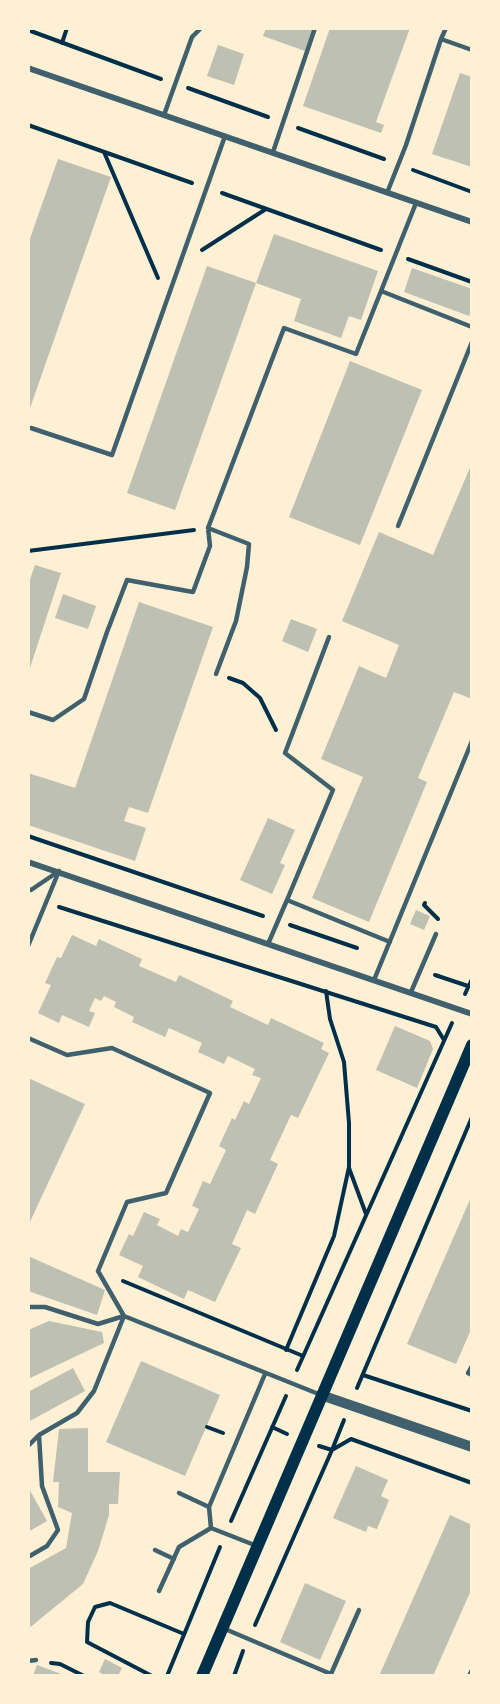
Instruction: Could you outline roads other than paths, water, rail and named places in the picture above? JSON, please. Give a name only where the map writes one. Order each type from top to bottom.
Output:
[{"type":"main road","points":[[202,1676],[471,1045]]},
{"type":"street","points":[[28,68],[471,222]]},
{"type":"street","points":[[28,862],[471,1014]]},
{"type":"street","points":[[321,1395],[471,1446]]},
{"type":"lane","points":[[164,115],[192,37],[201,28]]},
{"type":"lane","points":[[273,152],[315,28]]},
{"type":"lane","points":[[387,193],[446,28]]},
{"type":"lane","points":[[441,39],[471,50]]},
{"type":"lane","points":[[31,428],[112,455],[225,136]]},
{"type":"lane","points":[[28,712],[53,720],[84,699],[127,580],[194,592],[210,546],[208,528],[284,328],[356,354],[416,203]]},
{"type":"lane","points":[[381,291],[471,327]]},
{"type":"lane","points":[[398,526],[471,342]]},
{"type":"lane","points":[[208,528],[249,544],[247,567],[236,621],[216,674]]},
{"type":"lane","points":[[268,944],[333,790],[285,753],[329,636]]},
{"type":"lane","points":[[374,980],[471,741]]},
{"type":"lane","points":[[28,889],[31,890],[59,872]]},
{"type":"lane","points":[[28,946],[59,872]]},
{"type":"lane","points":[[287,900],[390,942]]},
{"type":"lane","points":[[411,992],[435,934]]},
{"type":"lane","points":[[28,1038],[68,1055],[112,1048],[210,1093],[166,1193],[127,1202],[98,1270],[124,1316],[321,1395]]},
{"type":"lane","points":[[28,1307],[45,1307],[98,1324],[124,1316]]},
{"type":"lane","points":[[28,1446],[39,1435],[77,1413],[94,1391],[124,1316]]},
{"type":"lane","points":[[471,1366],[468,1373],[471,1375]]},
{"type":"lane","points":[[210,1528],[209,1507],[265,1374]]},
{"type":"lane","points":[[28,1557],[47,1546],[58,1530],[42,1486],[39,1435]]},
{"type":"lane","points":[[179,1493],[209,1507]]},
{"type":"lane","points":[[210,1528],[257,1546]]},
{"type":"lane","points":[[159,1591],[179,1547],[210,1528]]},
{"type":"lane","points":[[155,1550],[174,1559]]},
{"type":"lane","points":[[222,1628],[331,1674],[358,1610]]},
{"type":"lane","points":[[28,1661],[36,1660]]},
{"type":"lane","points":[[469,1676],[471,1670]]}]
